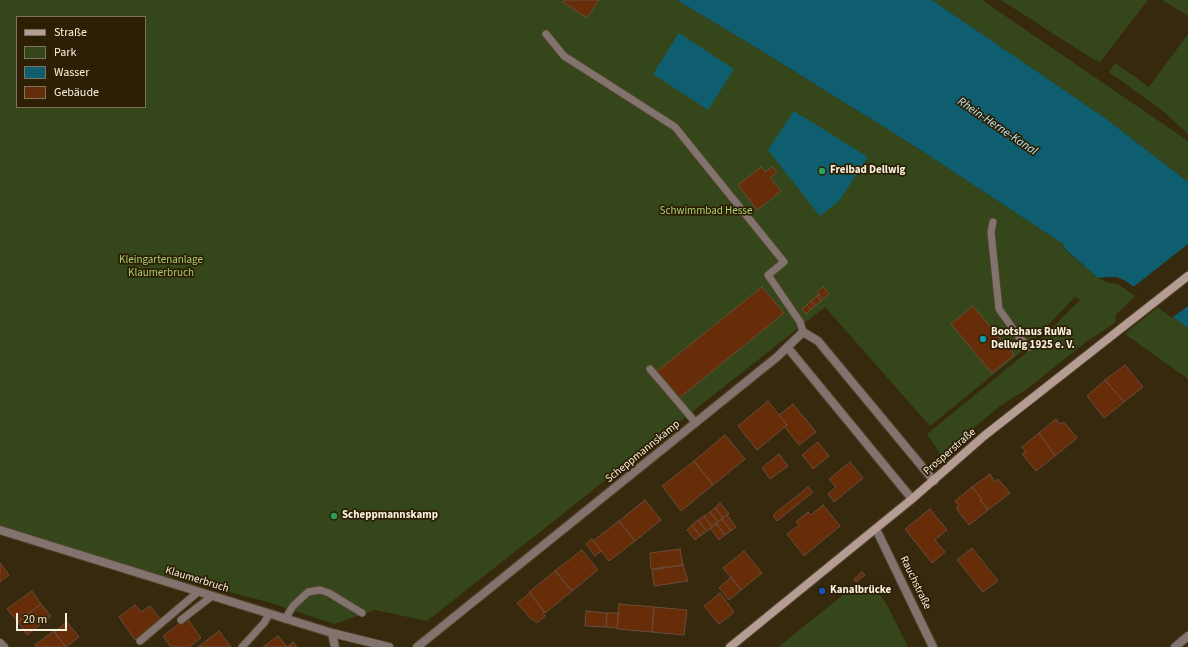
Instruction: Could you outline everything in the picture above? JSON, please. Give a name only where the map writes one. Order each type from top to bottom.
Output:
[{"type":"main road","name":"Prosperstraße","points":[[730,647],[934,481],[984,436],[1188,276]]},
{"type":"street","name":"Scheppmannskamp","points":[[417,647],[788,348],[803,332]]},
{"type":"street","points":[[803,332],[818,341],[934,481]]},
{"type":"street","points":[[788,348],[912,499]]},
{"type":"street","name":"Rauchstraße","points":[[876,529],[933,647]]},
{"type":"street","name":"Klaumerbruch","points":[[0,530],[285,619],[332,633],[389,647]]},
{"type":"street","points":[[332,633],[336,647]]},
{"type":"street","points":[[1175,647],[1188,636]]},
{"type":"street","points":[[0,643],[4,647]]},
{"type":"lane","points":[[546,34],[564,56],[675,127],[784,262],[768,275],[800,322],[803,332]]},
{"type":"lane","points":[[993,222],[991,232],[999,309],[1029,347]]},
{"type":"lane","points":[[650,369],[696,423]]},
{"type":"lane","points":[[285,619],[293,606],[308,592],[320,590],[329,593],[362,614]]},
{"type":"lane","points":[[140,641],[198,592]]},
{"type":"lane","points":[[181,620],[212,596]]},
{"type":"lane","points":[[242,647],[269,614]]},
{"type":"green space","points":[[0,0],[677,0],[916,147],[1063,244],[1065,250],[1098,278],[1109,283],[1118,284],[1135,296],[1116,315],[1115,323],[1086,342],[1027,389],[1000,406],[941,455],[927,434],[1031,349],[1080,300],[1075,297],[1026,348],[930,426],[825,307],[427,621],[375,610],[334,624],[268,602],[0,534]]},
{"type":"green space","points":[[932,0],[982,0],[1188,141],[1188,182],[1105,118]]},
{"type":"green space","points":[[1001,0],[1148,0],[1100,62],[1091,58]]},
{"type":"green space","points":[[1162,0],[1188,0],[1188,16]]},
{"type":"green space","points":[[1188,34],[1188,134],[1163,111],[1109,72],[1115,63],[1149,87]]},
{"type":"green space","points":[[1159,306],[1188,328],[1188,379],[1125,334]]},
{"type":"green space","points":[[865,586],[877,590],[886,603],[908,647],[778,647],[848,591]]},
{"type":"water","name":"Rhein-Herne-Kanal","points":[[677,0],[932,0],[1105,118],[1188,182],[1188,328],[1126,281],[1117,277],[1098,278],[1065,249],[1063,244],[916,147]]},
{"type":"water","points":[[679,33],[734,69],[708,110],[653,74]]},
{"type":"water","name":"Freibad Dellwig","points":[[794,111],[868,157],[839,201],[820,216],[768,150]]},
{"type":"pier","points":[[1188,244],[1188,306],[1172,318],[1132,288]]},
{"type":"building","points":[[564,0],[599,0],[587,18],[563,2]]},
{"type":"building","points":[[761,167],[765,172],[772,167],[777,172],[770,178],[781,191],[757,210],[738,185]]},
{"type":"building","points":[[762,287],[784,313],[678,399],[656,372]]},
{"type":"building","points":[[823,287],[829,294],[823,299],[817,292]]},
{"type":"building","points":[[819,295],[823,299],[821,301],[817,296]]},
{"type":"building","points":[[817,296],[821,301],[815,306],[811,301]]},
{"type":"building","points":[[811,301],[815,306],[811,309],[807,305]]},
{"type":"building","points":[[807,305],[811,309],[806,314],[802,309]]},
{"type":"building","name":"Bootshaus RuWa Dellwig 1925 e. V.","points":[[973,306],[1014,355],[992,373],[951,324]]},
{"type":"building","points":[[1125,365],[1143,387],[1124,402],[1105,380]]},
{"type":"building","points":[[1105,380],[1124,402],[1104,418],[1087,396]]},
{"type":"building","points":[[768,401],[787,425],[757,450],[738,426]]},
{"type":"building","points":[[793,404],[816,432],[799,445],[785,427],[787,425],[779,415]]},
{"type":"building","points":[[1056,419],[1060,424],[1064,422],[1077,438],[1055,456],[1039,433]]},
{"type":"building","points":[[1039,433],[1055,456],[1036,471],[1022,454],[1026,452],[1022,447]]},
{"type":"building","points":[[725,435],[745,459],[713,485],[694,461]]},
{"type":"building","points":[[818,442],[829,456],[813,469],[802,455]]},
{"type":"building","points":[[779,454],[788,466],[770,479],[762,468]]},
{"type":"building","points":[[694,461],[713,485],[681,511],[662,486]]},
{"type":"building","points":[[850,462],[863,478],[834,502],[828,494],[836,487],[829,479]]},
{"type":"building","points":[[990,474],[995,482],[998,479],[1010,493],[988,510],[980,500],[982,499],[972,487]]},
{"type":"building","points":[[808,487],[813,492],[777,521],[773,515]]},
{"type":"building","points":[[972,487],[982,499],[980,500],[988,510],[969,525],[956,508],[959,506],[955,501]]},
{"type":"building","points":[[645,500],[661,520],[635,541],[619,521]]},
{"type":"building","points":[[720,503],[729,514],[723,518],[715,508]]},
{"type":"building","points":[[823,505],[840,526],[804,556],[787,534],[799,525],[796,522],[808,512],[811,515]]},
{"type":"building","points":[[715,508],[723,518],[718,522],[710,512]]},
{"type":"building","points":[[930,509],[947,530],[935,540],[945,552],[932,563],[905,529]]},
{"type":"building","points":[[710,512],[718,522],[712,527],[704,516]]},
{"type":"building","points":[[727,515],[736,527],[731,531],[722,519]]},
{"type":"building","points":[[704,516],[712,527],[707,531],[698,520]]},
{"type":"building","points":[[722,519],[731,531],[725,535],[716,523]]},
{"type":"building","points":[[698,520],[707,531],[700,536],[692,525]]},
{"type":"building","points":[[619,521],[635,541],[609,561],[593,541]]},
{"type":"building","points":[[716,523],[725,535],[719,540],[710,528]]},
{"type":"building","points":[[692,525],[700,536],[695,540],[687,530]]},
{"type":"building","points":[[592,539],[601,551],[595,556],[586,544]]},
{"type":"building","points":[[972,548],[998,581],[983,592],[957,560]]},
{"type":"building","points":[[680,549],[683,565],[651,569],[650,553]]},
{"type":"building","points":[[582,550],[598,570],[572,591],[555,571]]},
{"type":"building","points":[[744,551],[762,573],[741,590],[723,568]]},
{"type":"building","points":[[0,563],[9,575],[0,582]]},
{"type":"building","points":[[683,565],[688,581],[654,586],[652,570]]},
{"type":"building","points":[[555,571],[572,591],[545,613],[529,592]]},
{"type":"building","points":[[862,572],[865,575],[856,582],[854,579]]},
{"type":"building","points":[[731,577],[741,590],[729,600],[719,588]]},
{"type":"building","points":[[32,591],[41,604],[18,622],[7,609]]},
{"type":"building","points":[[530,593],[545,612],[543,613],[545,616],[537,623],[531,619],[517,603]]},
{"type":"building","points":[[720,593],[734,612],[719,624],[704,606]]},
{"type":"building","points":[[41,604],[51,616],[27,635],[18,622]]},
{"type":"building","points":[[619,604],[654,607],[652,632],[617,629]]},
{"type":"building","points":[[135,605],[141,612],[150,606],[161,620],[135,640],[119,617]]},
{"type":"building","points":[[654,607],[687,610],[684,635],[652,632]]},
{"type":"building","points":[[586,611],[607,613],[606,627],[585,626]]},
{"type":"building","points":[[607,613],[619,613],[617,628],[606,627]]},
{"type":"building","points":[[187,618],[201,638],[189,647],[171,647],[163,636]]},
{"type":"building","points":[[67,622],[79,637],[66,647],[54,632]]},
{"type":"building","points":[[54,631],[66,647],[37,647],[35,645]]},
{"type":"building","points":[[219,631],[231,647],[198,647]]},
{"type":"building","points":[[278,636],[287,647],[263,647]]},
{"type":"building","points":[[293,642],[297,647],[287,647]]},
{"type":"place","name":"Freibad Dellwig","points":[[822,171]]},
{"type":"place","name":"Bootshaus RuWa Dellwig 1925 e. V.","points":[[983,339]]},
{"type":"place","name":"Scheppmannskamp","points":[[334,516]]},
{"type":"place","name":"Kanalbrücke","points":[[822,591]]},
{"type":"park label","name":"Schwimmbad Hesse","points":[[706,212]]},
{"type":"park label","name":"Kleingartenanlage Klaumerbruch","points":[[161,267]]}]
